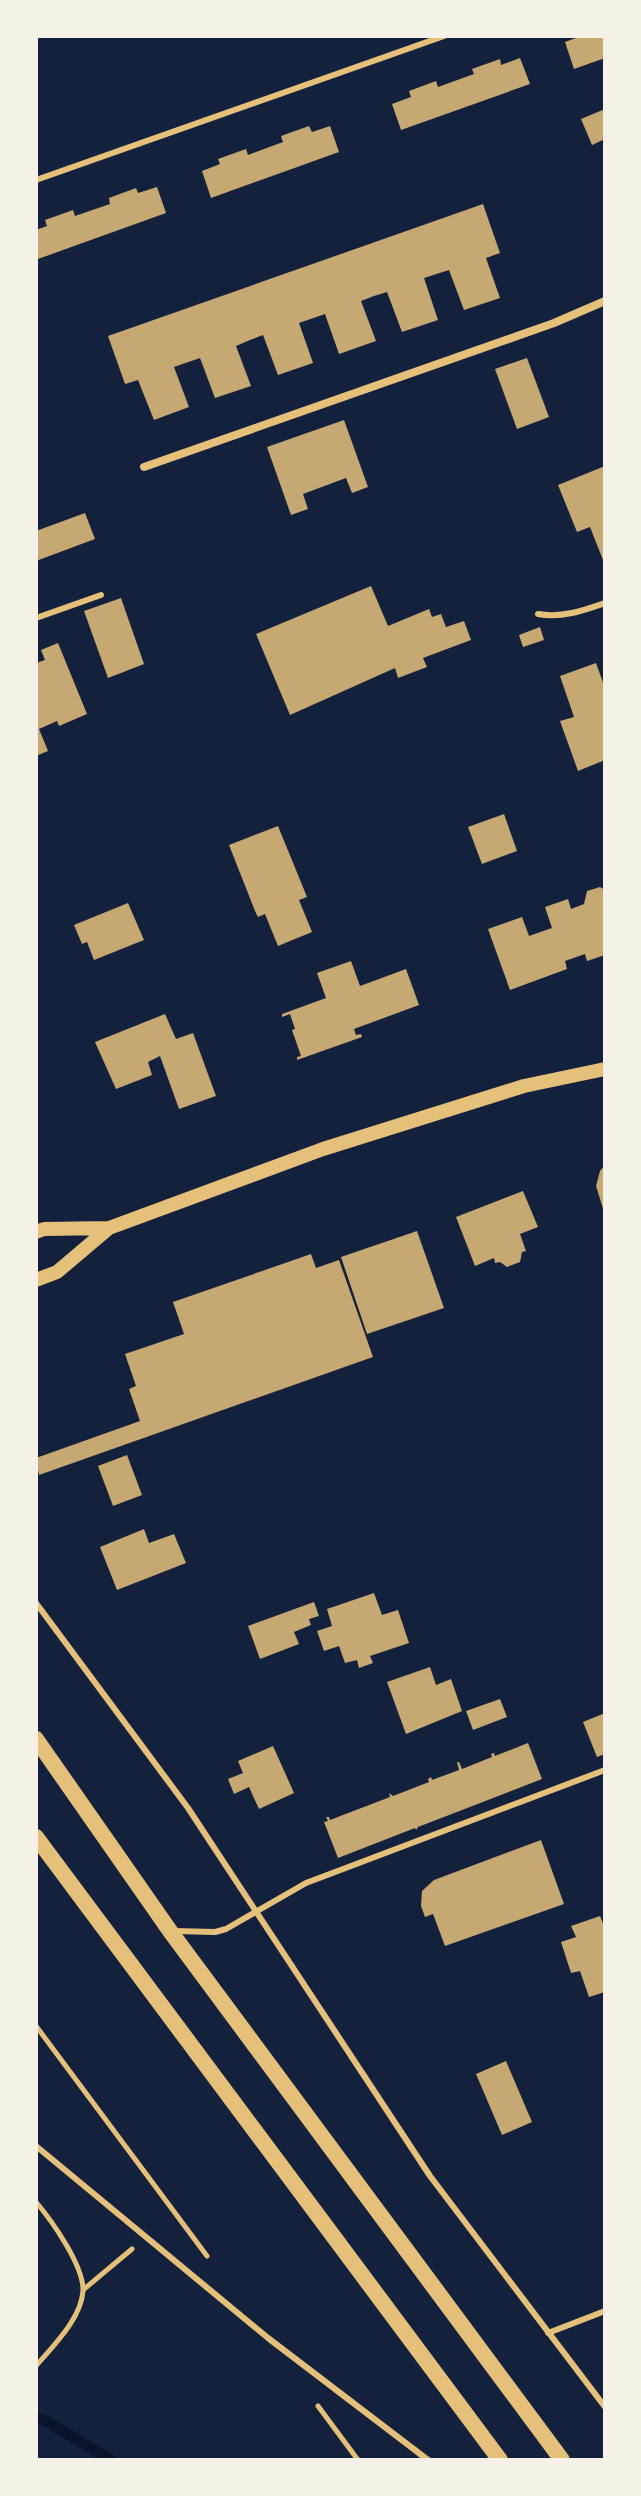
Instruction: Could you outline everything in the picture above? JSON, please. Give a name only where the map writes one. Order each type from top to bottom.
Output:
[{"type":"main road","points":[[36,1739],[170,1931],[562,2460]]},
{"type":"main road","points":[[36,1837],[500,2460]]},
{"type":"street","points":[[144,467],[554,323],[605,301]]},
{"type":"street","points":[[36,1232],[109,1228],[323,1149],[524,1086],[605,1069]]},
{"type":"street","points":[[36,1280],[57,1272],[109,1228]]},
{"type":"lane","points":[[36,180],[444,36]]},
{"type":"lane","points":[[36,618],[101,595]]},
{"type":"lane","points":[[538,614],[553,617],[575,614],[605,603]]},
{"type":"lane","points":[[36,1603],[188,1808],[430,2176],[605,2407]]},
{"type":"lane","points":[[170,1931],[215,1932],[234,1926],[306,1883],[605,1770]]},
{"type":"lane","points":[[36,2146],[268,2338],[428,2460]]},
{"type":"lane","points":[[548,2333],[605,2311]]},
{"type":"path","points":[[36,2026],[212,2263]]},
{"type":"path","points":[[36,2202],[53,2222],[69,2250],[83,2290],[78,2310],[61,2337],[36,2366]]},
{"type":"path","points":[[83,2290],[145,2238]]},
{"type":"path","points":[[313,2399],[358,2460]]},
{"type":"building","points":[[581,36],[605,36],[605,58],[574,69],[565,42]]},
{"type":"building","points":[[520,58],[530,84],[401,130],[392,104],[411,97],[409,91],[436,81],[438,87],[474,74],[472,69],[500,59],[501,65]]},
{"type":"building","points":[[605,109],[605,139],[592,145],[581,119]]},
{"type":"building","points":[[309,126],[312,132],[330,126],[339,152],[211,198],[202,171],[220,164],[218,159],[246,149],[248,155],[283,142],[281,136]]},
{"type":"building","points":[[157,187],[166,213],[38,259],[36,230],[47,226],[45,220],[73,210],[75,216],[110,204],[109,198],[136,188],[138,193]]},
{"type":"building","points":[[483,204],[500,253],[486,258],[500,298],[464,310],[449,270],[424,278],[438,320],[402,332],[387,292],[374,296],[361,301],[376,341],[339,354],[325,314],[299,323],[313,363],[278,375],[263,335],[236,346],[251,386],[215,398],[200,358],[174,367],[189,407],[154,420],[138,380],[125,384],[108,336]]},
{"type":"building","points":[[527,358],[549,417],[517,429],[495,369]]},
{"type":"building","points":[[344,420],[368,487],[352,493],[346,478],[303,494],[308,509],[291,515],[267,447]]},
{"type":"building","points":[[605,466],[605,565],[590,527],[577,532],[558,485]]},
{"type":"building","points":[[85,513],[95,539],[36,561],[36,531]]},
{"type":"building","points":[[371,586],[388,626],[429,609],[432,617],[441,614],[446,627],[464,621],[471,640],[423,658],[427,667],[398,678],[395,668],[290,715],[256,634]]},
{"type":"building","points":[[121,598],[144,664],[108,678],[84,611]]},
{"type":"building","points":[[540,627],[544,640],[523,647],[519,635]]},
{"type":"building","points":[[58,643],[87,714],[59,726],[57,721],[39,729],[48,751],[36,756],[36,663],[45,660],[41,650]]},
{"type":"building","points":[[596,663],[605,688],[605,760],[578,771],[560,721],[574,717],[560,676]]},
{"type":"building","points":[[504,814],[517,851],[482,864],[468,827]]},
{"type":"building","points":[[278,826],[307,897],[299,900],[312,932],[278,946],[265,914],[258,917],[255,911],[229,845]]},
{"type":"building","points":[[600,887],[605,890],[605,955],[587,961],[585,954],[565,961],[567,969],[510,990],[488,929],[522,917],[529,936],[552,928],[545,907],[568,899],[571,909],[584,904],[587,891]]},
{"type":"building","points":[[128,903],[144,940],[94,960],[87,942],[82,944],[74,925]]},
{"type":"building","points":[[351,961],[360,986],[406,969],[419,1005],[354,1029],[356,1035],[361,1034],[362,1037],[297,1060],[301,1056],[292,1030],[295,1029],[290,1014],[282,1017],[282,1014],[326,998],[317,973]]},
{"type":"building","points":[[165,1014],[176,1039],[193,1033],[216,1096],[179,1109],[160,1056],[148,1062],[152,1075],[116,1089],[95,1042]]},
{"type":"building","points":[[605,1165],[605,1215],[596,1186]]},
{"type":"building","points":[[523,1191],[538,1227],[520,1234],[526,1251],[522,1252],[520,1262],[507,1267],[500,1262],[495,1263],[494,1258],[475,1266],[456,1217]]},
{"type":"building","points":[[417,1231],[444,1308],[367,1334],[341,1257]]},
{"type":"building","points":[[311,1254],[316,1268],[339,1260],[373,1357],[39,1475],[36,1458],[140,1421],[129,1389],[136,1386],[125,1354],[184,1334],[173,1302]]},
{"type":"building","points":[[127,1455],[142,1495],[113,1506],[98,1466]]},
{"type":"building","points":[[144,1529],[149,1543],[174,1534],[186,1563],[117,1590],[100,1547]]},
{"type":"building","points":[[374,1593],[382,1615],[398,1610],[409,1643],[370,1656],[373,1663],[359,1668],[357,1660],[345,1663],[339,1646],[324,1651],[317,1631],[332,1626],[327,1609]]},
{"type":"building","points":[[314,1602],[319,1616],[309,1619],[311,1625],[294,1632],[299,1644],[260,1659],[248,1626]]},
{"type":"building","points":[[430,1667],[436,1685],[451,1679],[462,1711],[406,1734],[387,1682]]},
{"type":"building","points":[[500,1699],[507,1717],[473,1730],[466,1711]]},
{"type":"building","points":[[605,1713],[605,1754],[597,1757],[583,1722]]},
{"type":"building","points":[[528,1743],[542,1779],[338,1858],[324,1822],[328,1821],[326,1817],[330,1820],[390,1797],[389,1793],[393,1796],[429,1782],[431,1777],[432,1780],[459,1770],[457,1762],[462,1769],[492,1757],[491,1754],[495,1756]]},
{"type":"building","points":[[273,1746],[294,1793],[259,1809],[249,1787],[234,1794],[228,1779],[243,1773],[238,1761]]},
{"type":"building","points":[[541,1840],[564,1904],[445,1946],[433,1914],[425,1917],[421,1906],[422,1891],[434,1880]]},
{"type":"building","points":[[600,1916],[605,1928],[605,1992],[589,1997],[580,1971],[571,1973],[561,1942],[576,1937],[571,1926]]},
{"type":"building","points":[[506,2061],[532,2122],[502,2135],[476,2074]]},
{"type":"waterway","points":[[36,2418],[111,2460]]}]
